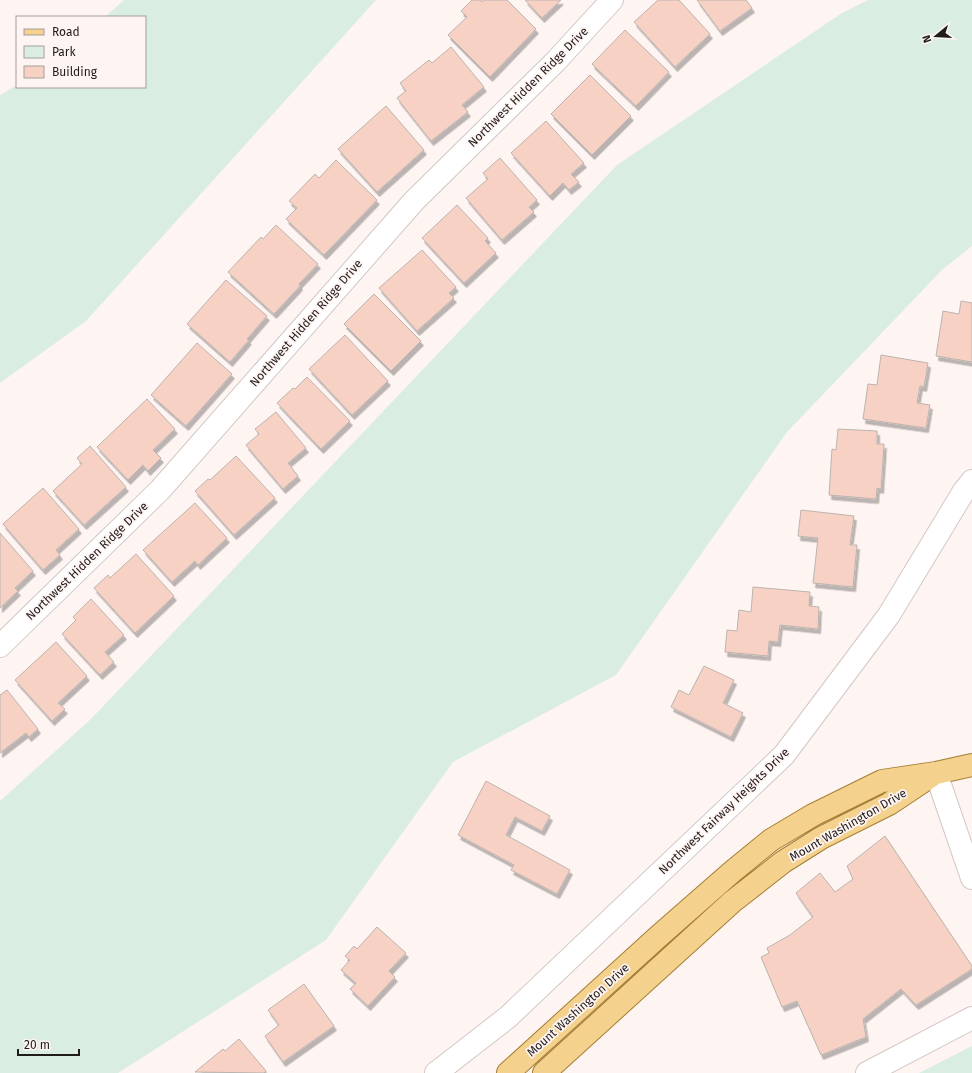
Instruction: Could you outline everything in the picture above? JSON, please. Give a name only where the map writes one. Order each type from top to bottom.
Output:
[{"type":"main road","points":[[936,773],[972,764]]},
{"type":"main road","name":"Mount Washington Drive","points":[[508,1073],[660,935],[771,840],[813,815],[882,780],[936,773]]},
{"type":"main road","name":"Mount Washington Drive","points":[[544,1073],[732,902],[778,867],[821,838],[889,804],[936,773]]},
{"type":"street","name":"Northwest Hidden Ridge Drive","points":[[0,646],[160,490],[414,201],[556,61],[612,0]]},
{"type":"street","name":"Northwest Fairway Heights Drive","points":[[436,1073],[508,1017],[784,755],[889,615],[964,491],[972,481]]},
{"type":"street","points":[[936,773],[972,878]]},
{"type":"street","points":[[867,1073],[972,1018]]},
{"type":"green space","points":[[124,0],[376,0],[86,321],[0,383],[0,95],[16,86],[16,88],[146,88],[146,16],[106,16]]},
{"type":"green space","points":[[868,0],[972,0],[972,246],[942,270],[787,432],[616,675],[453,762],[326,940],[118,1073],[0,1073],[0,801],[91,719],[617,165],[842,13]]},
{"type":"green space","points":[[972,1046],[972,1073],[919,1073]]},
{"type":"building","points":[[472,0],[481,0],[482,2],[484,0],[507,0],[536,29],[490,77],[448,35],[467,17],[461,11]]},
{"type":"building","points":[[525,0],[561,0],[542,18]]},
{"type":"building","points":[[658,0],[679,0],[710,34],[675,67],[634,22]]},
{"type":"building","points":[[697,0],[746,0],[752,8],[720,31]]},
{"type":"building","points":[[625,30],[669,72],[636,106],[592,64]]},
{"type":"building","points":[[451,47],[484,87],[462,105],[468,112],[431,141],[397,98],[406,91],[400,83],[429,60],[432,63]]},
{"type":"building","points":[[590,75],[631,116],[592,155],[551,114]]},
{"type":"building","points":[[386,106],[424,150],[377,192],[338,149]]},
{"type":"building","points":[[546,121],[584,163],[571,174],[579,182],[569,190],[563,183],[550,196],[511,153]]},
{"type":"building","points":[[500,158],[537,200],[529,207],[534,212],[502,240],[466,198],[488,179],[483,173]]},
{"type":"building","points":[[336,160],[377,200],[324,255],[286,219],[297,208],[289,201],[315,174],[319,178]]},
{"type":"building","points":[[457,205],[488,238],[485,241],[496,253],[464,283],[422,238]]},
{"type":"building","points":[[276,225],[318,264],[274,314],[228,272],[261,237],[263,239]]},
{"type":"building","points":[[422,250],[456,287],[449,293],[454,298],[417,331],[379,288]]},
{"type":"building","points":[[226,280],[267,316],[230,362],[187,324]]},
{"type":"building","points":[[374,294],[421,341],[391,371],[344,324]]},
{"type":"building","points":[[961,301],[972,303],[972,362],[936,356],[943,311],[959,314]]},
{"type":"building","points":[[345,335],[388,381],[352,415],[309,369]]},
{"type":"building","points":[[197,343],[232,374],[186,426],[151,395]]},
{"type":"building","points":[[881,355],[928,363],[924,387],[920,386],[917,403],[930,405],[926,428],[863,419],[868,384],[877,385]]},
{"type":"building","points":[[307,377],[350,421],[321,449],[277,403],[293,388],[295,389]]},
{"type":"building","points":[[147,399],[175,429],[153,450],[161,458],[148,471],[143,465],[128,480],[97,447]]},
{"type":"building","points":[[276,412],[306,448],[288,463],[298,476],[283,489],[246,445],[259,434],[255,429]]},
{"type":"building","points":[[838,429],[877,431],[877,444],[884,444],[881,489],[877,488],[876,499],[829,495],[832,449],[836,450]]},
{"type":"building","points":[[90,446],[126,487],[84,525],[53,491],[82,464],[77,458]]},
{"type":"building","points":[[236,456],[275,498],[234,535],[195,491],[208,479],[210,480]]},
{"type":"building","points":[[43,488],[79,529],[56,550],[60,555],[43,570],[3,524]]},
{"type":"building","points":[[195,503],[227,538],[198,565],[195,561],[172,582],[143,550]]},
{"type":"building","points":[[801,510],[854,516],[850,545],[857,545],[853,587],[813,583],[818,538],[798,536]]},
{"type":"building","points":[[0,533],[33,571],[15,588],[18,591],[0,608]]},
{"type":"building","points":[[136,554],[174,596],[135,633],[94,588],[108,575],[110,578]]},
{"type":"building","points":[[753,587],[810,592],[809,606],[819,607],[818,629],[780,625],[778,642],[769,641],[768,656],[725,652],[727,630],[737,631],[739,610],[751,612]]},
{"type":"building","points":[[91,599],[124,635],[105,652],[114,662],[100,675],[62,634],[76,620],[73,617]]},
{"type":"building","points":[[56,642],[87,676],[58,703],[65,709],[52,721],[15,680]]},
{"type":"building","points":[[704,666],[734,680],[723,703],[743,713],[731,737],[671,707],[679,690],[689,695]]},
{"type":"building","points":[[7,690],[38,729],[29,737],[26,733],[0,753],[0,695]]},
{"type":"building","points":[[486,781],[550,816],[542,831],[515,817],[506,835],[570,870],[557,894],[511,870],[514,865],[458,835]]},
{"type":"building","points":[[885,836],[972,966],[972,969],[916,1005],[901,989],[863,1019],[866,1037],[821,1055],[797,1001],[782,1007],[761,957],[769,953],[767,948],[790,935],[813,917],[796,893],[820,873],[835,892],[853,879],[847,866]]},
{"type":"building","points":[[377,927],[406,953],[389,971],[395,977],[368,1006],[350,989],[356,983],[341,970],[350,960],[345,956],[354,946],[357,949]]},
{"type":"building","points":[[304,984],[334,1026],[283,1062],[265,1036],[279,1025],[268,1010]]},
{"type":"building","points":[[239,1039],[266,1071],[264,1073],[195,1072],[223,1049],[225,1051]]}]
